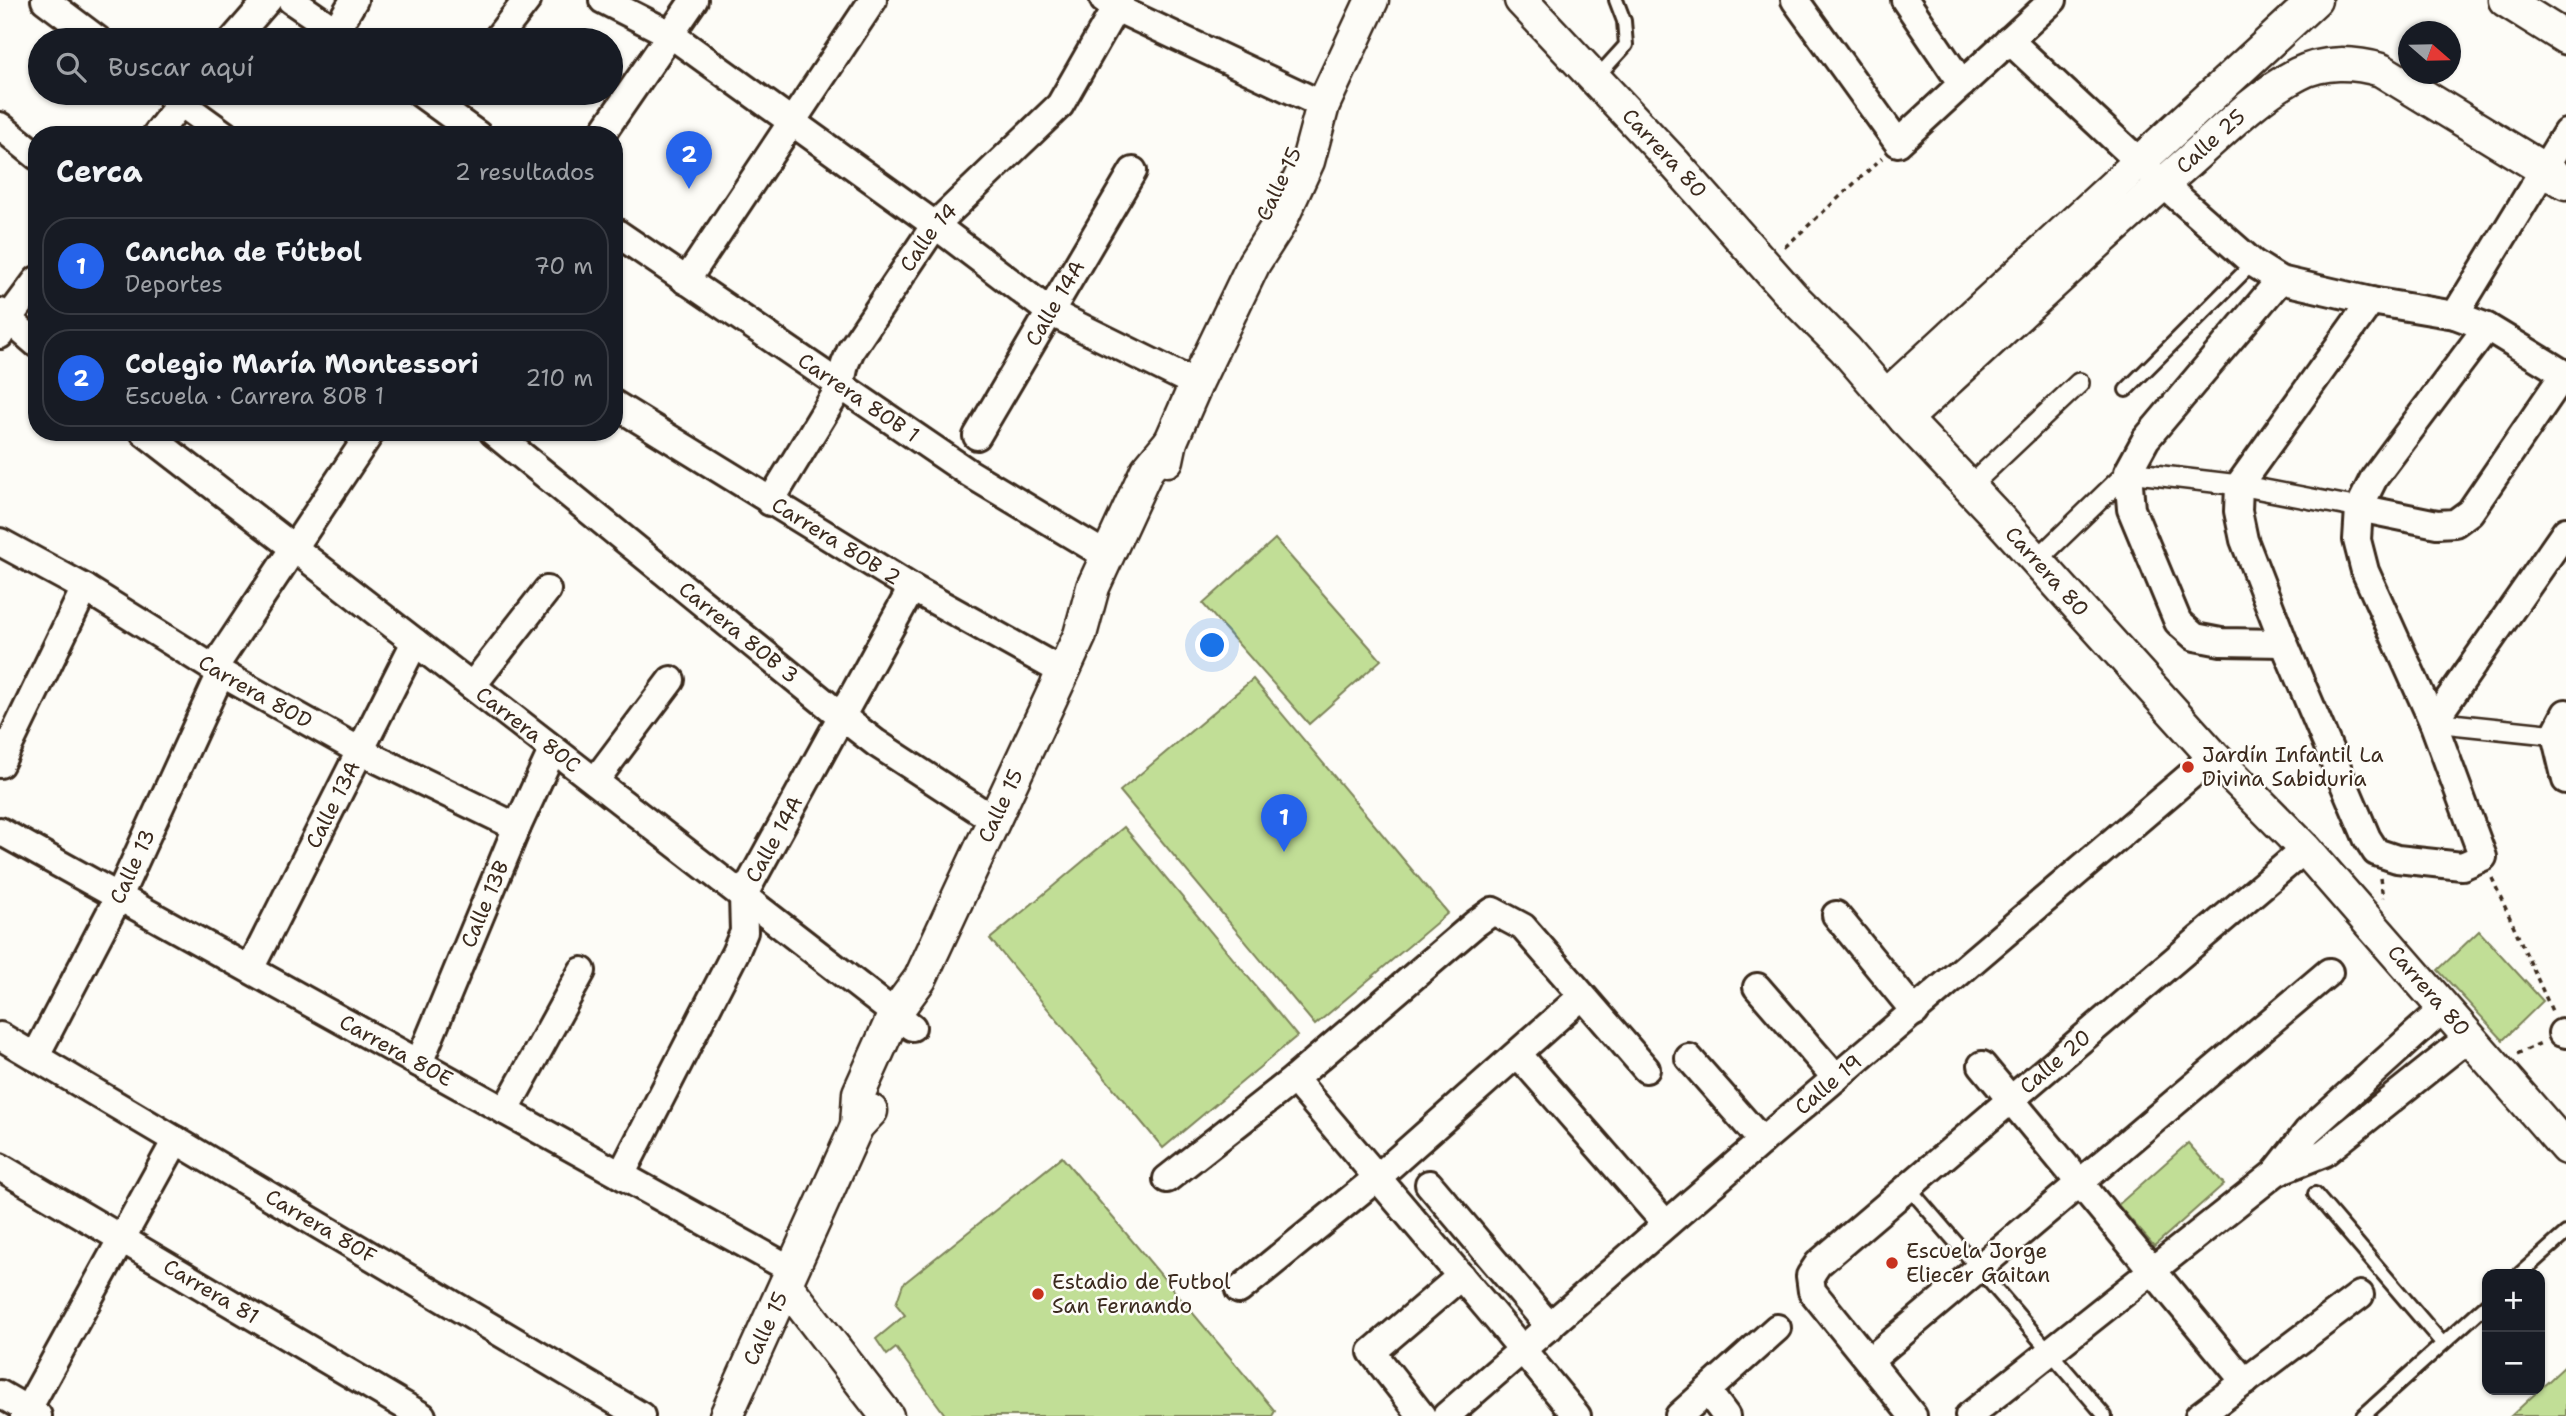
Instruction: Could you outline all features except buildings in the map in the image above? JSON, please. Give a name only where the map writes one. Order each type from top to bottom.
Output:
[{"type":"street","points":[[46,0],[82,28]]},
{"type":"street","points":[[244,28],[268,0]]},
{"type":"street","points":[[291,0],[332,28]]},
{"type":"street","points":[[344,28],[354,0]]},
{"type":"street","points":[[505,28],[527,0]]},
{"type":"street","points":[[603,0],[670,34],[935,225],[1050,312],[1196,384]]},
{"type":"street","points":[[623,103],[694,0]]},
{"type":"street","points":[[686,281],[873,0]]},
{"type":"street","name":"Calle 15","points":[[1080,635],[1108,597],[1164,478],[1171,441],[1254,263],[1260,215],[1289,153],[1321,109],[1372,0]]},
{"type":"street","name":"Carrera 80","points":[[1521,0],[1546,12],[1596,79],[2213,756],[2305,849],[2566,1148]]},
{"type":"street","points":[[1794,0],[1898,143],[2009,40],[2041,4]]},
{"type":"street","points":[[1905,0],[1962,84]]},
{"type":"street","name":"Calle 25","points":[[1895,408],[2140,163],[2315,0]]},
{"type":"street","points":[[2505,0],[2566,38]]},
{"type":"street","points":[[1113,3],[1321,109]]},
{"type":"street","name":"Calle 14","points":[[770,502],[840,387],[851,349],[935,225],[1060,106],[1113,3]]},
{"type":"street","points":[[2009,40],[2163,184],[2253,263],[2280,280],[2371,301],[2455,315],[2487,327],[2565,375],[2470,512],[2455,523],[2437,524],[2239,485],[2128,472]]},
{"type":"street","name":"Calle 25","points":[[1895,408],[2163,184],[2269,91],[2299,74],[2332,64],[2381,70],[2555,176]]},
{"type":"street","points":[[161,126],[174,105]]},
{"type":"street","points":[[190,105],[214,126]]},
{"type":"street","points":[[452,105],[470,126]]},
{"type":"street","points":[[607,126],[621,105]]},
{"type":"street","points":[[0,126],[28,149]]},
{"type":"street","points":[[2455,315],[2555,176],[2566,133]]},
{"type":"street","name":"Calle 14A","points":[[977,436],[1133,171]]},
{"type":"street","name":"Carrera 80B 1","points":[[623,237],[970,473],[1107,556]]},
{"type":"street","points":[[2037,560],[2128,472],[2146,439],[2280,280]]},
{"type":"street","points":[[28,291],[3,322],[28,338]]},
{"type":"street","points":[[2371,301],[2239,485],[2238,511],[2244,540],[2284,643],[2367,838],[2376,852],[2397,859],[2462,866],[2483,857],[2433,722],[2365,571],[2357,540],[2359,508],[2374,478],[2487,327]]},
{"type":"street","points":[[1969,487],[2079,383]]},
{"type":"street","name":"Carrera 80B 2","points":[[623,410],[912,587],[1063,672]]},
{"type":"street","name":"Carrera 80C","points":[[156,441],[904,1020]]},
{"type":"street","name":"Calle 13","points":[[35,1057],[119,896],[217,670],[365,441]]},
{"type":"street","name":"Carrera 80B 3","points":[[504,441],[841,716],[876,743],[994,820]]},
{"type":"street","name":"Calle 15","points":[[726,1416],[858,1126],[859,1093],[904,1020],[920,978],[1080,635],[1093,587],[1147,470],[1171,441]]},
{"type":"street","points":[[2128,472],[2131,509],[2178,622],[2194,637],[2221,642],[2284,643]]},
{"type":"street","points":[[2433,722],[2566,531]]},
{"type":"street","name":"Carrera 80D","points":[[0,542],[85,588],[217,670],[362,751],[517,827]]},
{"type":"street","name":"Calle 14A","points":[[621,1175],[735,953],[744,932],[743,896],[912,587]]},
{"type":"street","points":[[0,764],[85,588]]},
{"type":"street","points":[[472,686],[547,590]]},
{"type":"street","name":"Calle 13A","points":[[250,970],[415,642]]},
{"type":"street","points":[[596,781],[671,681]]},
{"type":"street","points":[[2433,722],[2562,728],[2566,780]]},
{"type":"street","name":"Calle 13B","points":[[419,1063],[517,827],[553,749]]},
{"type":"street","name":"Calle 19","points":[[1446,1416],[1762,1141],[2213,756]]},
{"type":"street","name":"Carrera 80E","points":[[0,831],[621,1175],[789,1277]]},
{"type":"street","name":"Calle 20","points":[[1870,1361],[1812,1291],[1811,1276],[1818,1264],[2305,849]]},
{"type":"street","points":[[1167,1179],[1294,1079],[1493,911],[1523,927],[1646,1069]]},
{"type":"street","points":[[1836,915],[1915,1012]]},
{"type":"street","points":[[505,1111],[582,971]]},
{"type":"street","points":[[1913,1416],[1870,1361],[2329,972]]},
{"type":"street","points":[[1757,988],[1836,1078]]},
{"type":"street","points":[[1239,1290],[1378,1177],[1581,997]]},
{"type":"street","points":[[1969,1416],[2275,1173],[2308,1131],[2444,1008]]},
{"type":"street","name":"Carrera 80F","points":[[0,1037],[641,1416]]},
{"type":"street","points":[[2275,1173],[2324,1153],[2469,1037]]},
{"type":"street","points":[[1518,1054],[1666,1224]]},
{"type":"street","points":[[1689,1058],[1762,1141]]},
{"type":"street","points":[[1982,1065],[2245,1382]]},
{"type":"street","points":[[1294,1079],[1577,1416]]},
{"type":"street","points":[[0,1394],[30,1414],[176,1140]]},
{"type":"street","name":"Carrera 81","points":[[0,1167],[422,1416]]},
{"type":"street","points":[[1429,1184],[1550,1327]]},
{"type":"street","points":[[1422,1416],[1372,1352],[1461,1276]]},
{"type":"street","points":[[789,1277],[887,1416]]},
{"type":"street","points":[[2199,1416],[2360,1295]]},
{"type":"street","points":[[1679,1416],[1777,1328]]},
{"type":"street","points":[[1707,1392],[1726,1416]]},
{"type":"lane","points":[[1596,79],[1626,46],[1624,22],[1616,0]]},
{"type":"lane","points":[[2126,390],[2253,263]]},
{"type":"lane","points":[[1909,1188],[2105,1416]]},
{"type":"lane","points":[[2315,1194],[2443,1344]]},
{"type":"lane","points":[[2526,1269],[2566,1233]]},
{"type":"lane","points":[[2363,1416],[2482,1309]]},
{"type":"path","points":[[1765,265],[1898,143]]},
{"type":"path","points":[[2483,857],[2564,1033],[2494,1065]]},
{"type":"green space","points":[[1275,539],[1381,660],[1309,724],[1203,604]]},
{"type":"green space","points":[[1253,679],[1448,913],[1315,1025],[1120,791]]},
{"type":"green space","points":[[1124,827],[1297,1036],[1163,1148],[990,939]]},
{"type":"green space","points":[[2479,931],[2543,1001],[2503,1040],[2438,970]]},
{"type":"green space","points":[[2188,1143],[2224,1184],[2154,1246],[2118,1205]]},
{"type":"green space","name":"Estadio de Futbol San Fernando","points":[[1062,1157],[1275,1411],[1272,1416],[946,1416],[896,1348],[887,1355],[876,1339],[905,1315],[896,1304],[903,1284]]},
{"type":"green space","points":[[2566,1365],[2566,1416],[2511,1416],[2534,1395],[2545,1395],[2545,1384]]},
{"type":"place","name":"Colegio María Montessori","points":[[689,189]]},
{"type":"place","name":"Jardín Infantil La Divina Sabiduria","points":[[2188,767]]},
{"type":"place","name":"Cancha de Fútbol","points":[[1284,852]]},
{"type":"place","name":"Escuela Jorge Eliecer Gaitan","points":[[1892,1263]]},
{"type":"place","name":"Estadio de Futbol San Fernando","points":[[1038,1294]]}]
